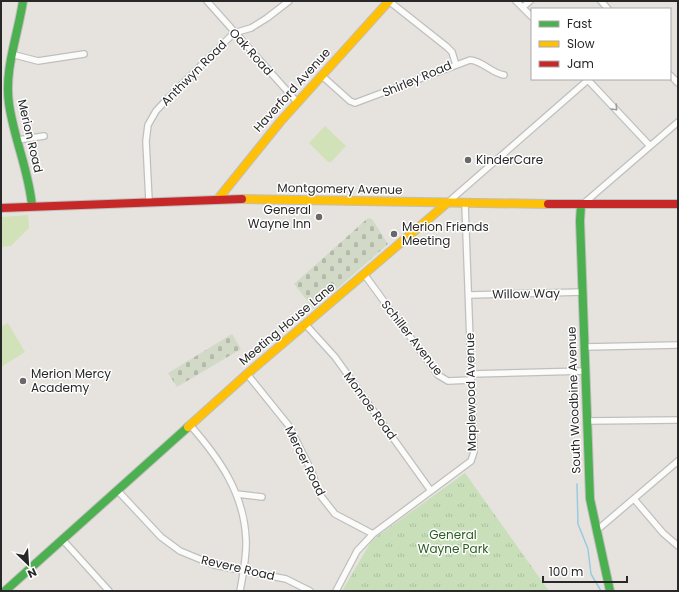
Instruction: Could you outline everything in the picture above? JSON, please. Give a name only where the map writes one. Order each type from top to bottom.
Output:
[{"type":"street","name":"Merion Road","points":[[23,1],[11,54],[8,79],[9,103],[28,178],[32,206]]},
{"type":"street","name":"Oak Road","points":[[207,1],[297,102]]},
{"type":"street","name":"Anthwyn Road","points":[[149,201],[146,141],[148,125],[156,111],[234,33],[251,28],[268,18],[289,1]]},
{"type":"street","name":"Shirley Road","points":[[321,75],[350,101],[355,103],[456,65],[452,52],[447,47],[389,1]]},
{"type":"street","name":"Haverford Avenue","points":[[218,199],[264,140],[389,1]]},
{"type":"street","points":[[516,1],[531,16]]},
{"type":"street","points":[[523,7],[530,1]]},
{"type":"street","points":[[11,54],[38,61],[84,54]]},
{"type":"street","points":[[456,65],[470,60],[476,60],[497,74],[504,76]]},
{"type":"street","name":"Meeting House Lane","points":[[5,591],[247,374],[446,204],[587,80]]},
{"type":"street","points":[[589,80],[650,146]]},
{"type":"street","points":[[581,205],[678,122]]},
{"type":"street","points":[[18,140],[44,136]]},
{"type":"street","name":"Montgomery Avenue","points":[[1,208],[218,199],[446,204],[678,204]]},
{"type":"street","name":"Maplewood Avenue","points":[[336,591],[357,552],[373,534],[471,461],[474,452],[465,204]]},
{"type":"street","name":"South Woodbine Avenue","points":[[581,205],[580,212],[590,499],[610,591]]},
{"type":"street","name":"Schiller Avenue","points":[[364,274],[438,375],[448,381],[471,377],[586,371]]},
{"type":"street","name":"Willow Way","points":[[469,295],[583,292]]},
{"type":"street","name":"Monroe Road","points":[[306,325],[335,357],[431,491]]},
{"type":"street","points":[[585,346],[678,346]]},
{"type":"street","name":"Mercer Road","points":[[247,374],[289,426],[311,470],[320,495],[336,514],[373,534]]},
{"type":"street","points":[[587,421],[678,420]]},
{"type":"street","points":[[190,425],[213,451],[229,476],[237,494],[246,539],[244,570],[240,591]]},
{"type":"street","points":[[596,531],[678,461]]},
{"type":"street","name":"Revere Road","points":[[118,491],[161,537],[180,551],[214,565],[286,579],[310,591]]},
{"type":"street","points":[[237,494],[262,497]]},
{"type":"street","points":[[634,499],[663,533],[678,546]]},
{"type":"street","points":[[62,539],[109,591]]},
{"type":"green space","points":[[325,126],[346,146],[331,162],[328,162],[309,143]]},
{"type":"green space","points":[[28,215],[29,228],[11,246],[1,247],[1,217]]},
{"type":"green space","points":[[368,218],[372,219],[388,244],[314,309],[294,284]]},
{"type":"green space","points":[[8,323],[25,352],[1,367],[1,327]]},
{"type":"green space","points":[[232,334],[241,349],[177,387],[168,373]]},
{"type":"green space","name":"General Wayne Park","points":[[465,473],[549,591],[342,591],[372,540]]},
{"type":"waterway","points":[[577,484],[578,524],[588,549],[591,574],[601,591]]},
{"type":"traffic: fast","points":[[23,1],[12,52],[8,78],[8,91],[11,117],[28,180],[32,206]]},
{"type":"traffic: fast","points":[[581,205],[580,221],[590,499],[610,591]]},
{"type":"traffic: fast","points":[[5,591],[188,427]]},
{"type":"traffic: slow","points":[[218,199],[280,122],[389,1]]},
{"type":"traffic: slow","points":[[242,199],[548,204]]},
{"type":"traffic: slow","points":[[188,427],[247,374],[446,204]]},
{"type":"traffic: jam","points":[[1,208],[242,199]]},
{"type":"traffic: jam","points":[[548,204],[678,204]]},
{"type":"place","name":"KinderCare","points":[[468,160]]},
{"type":"place","name":"General Wayne Inn","points":[[319,217]]},
{"type":"place","name":"Merion Friends Meeting","points":[[394,234]]},
{"type":"place","name":"Merion Mercy Academy","points":[[23,381]]}]
